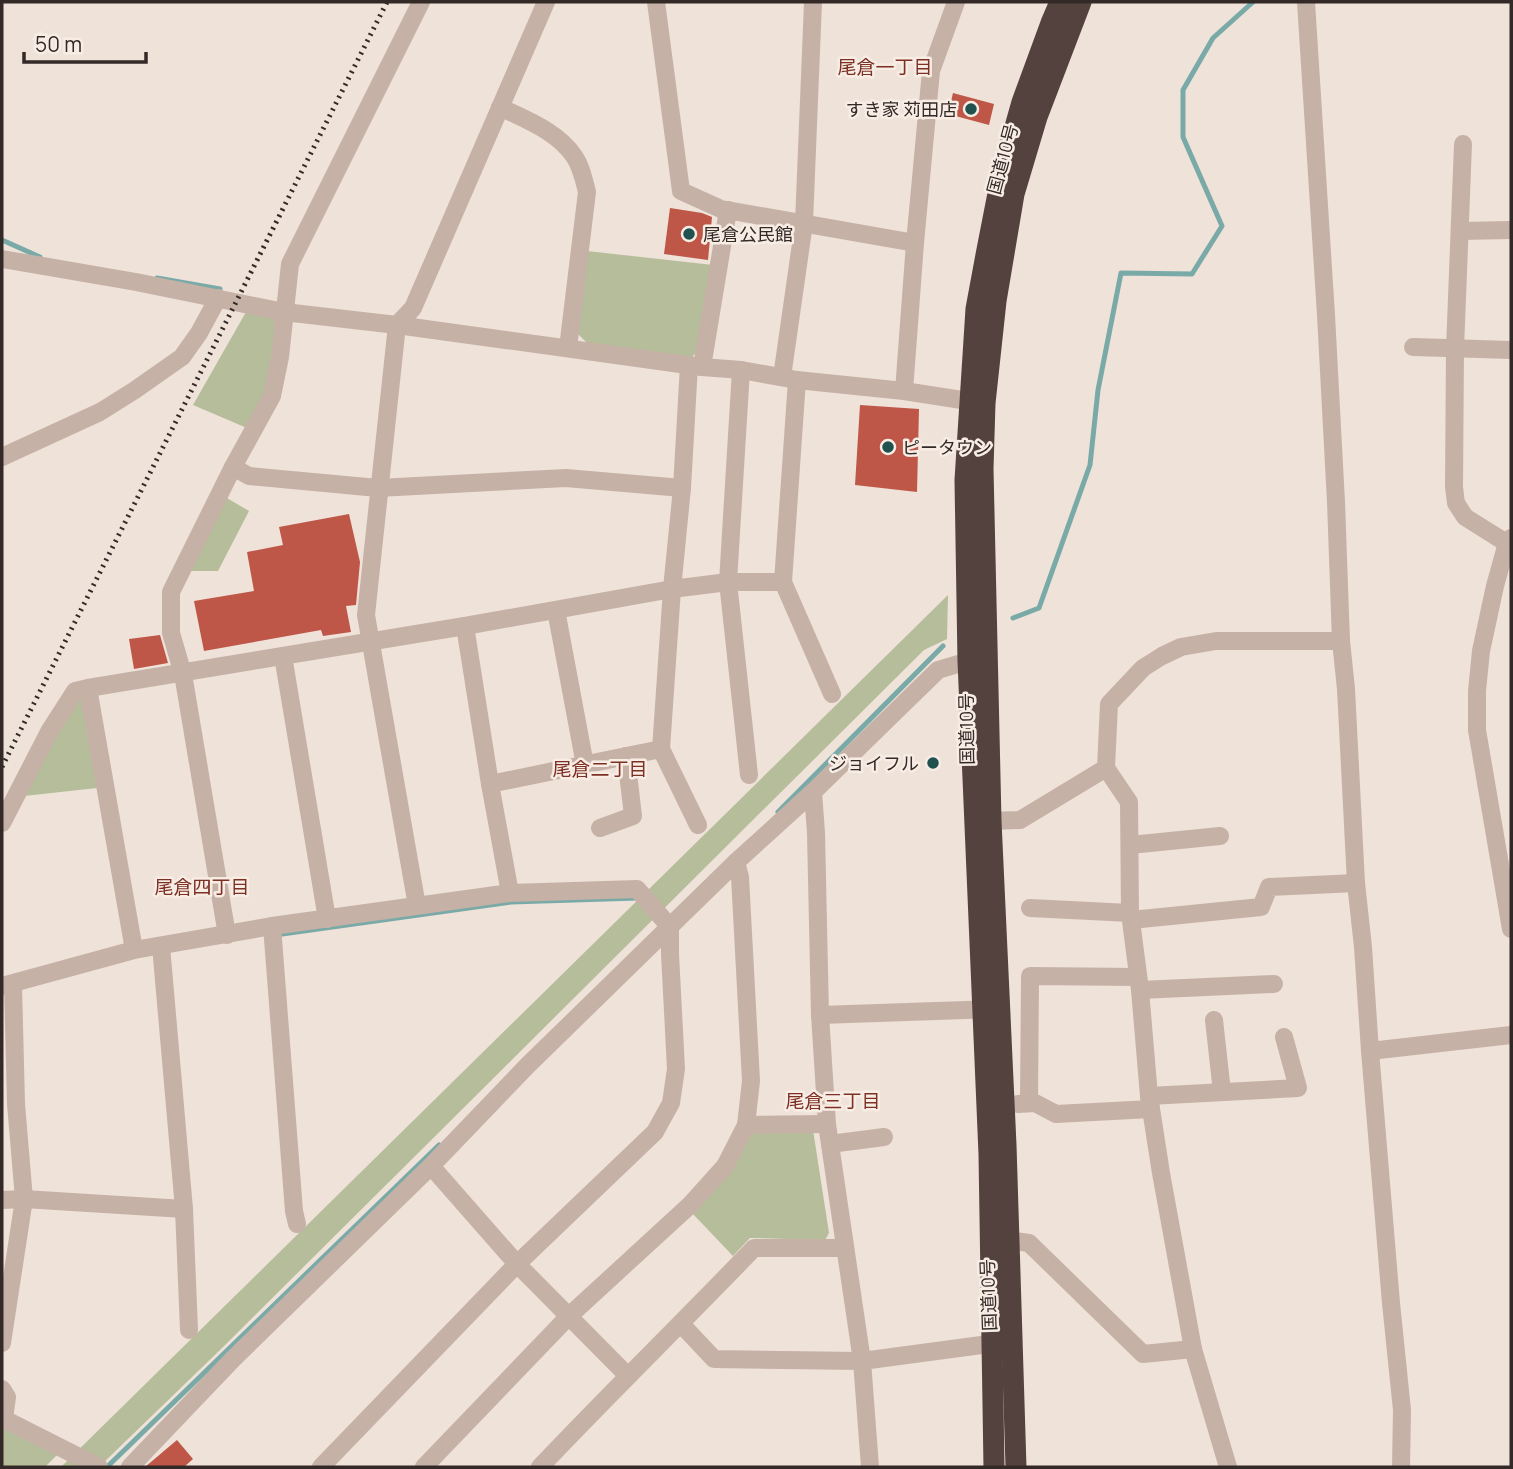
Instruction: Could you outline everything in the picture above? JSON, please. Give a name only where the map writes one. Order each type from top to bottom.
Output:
[{"type":"highway","name":"国道10号","points":[[991,1010],[991,821],[983,469],[977,402],[976,309],[1002,173],[1022,102],[1060,2]]},
{"type":"highway","name":"国道10号","points":[[1016,1467],[1002,1342],[991,1010],[968,661],[965,481],[1014,194],[1037,117],[1081,2]]},
{"type":"highway","name":"国道10号","points":[[994,1467],[1002,1342]]},
{"type":"street","points":[[227,934],[183,674],[171,633],[171,592],[233,467],[272,396],[281,357],[290,264],[421,2]]},
{"type":"street","points":[[417,906],[366,615],[397,325],[413,308],[546,2]]},
{"type":"street","points":[[656,2],[681,191],[722,209],[915,243]]},
{"type":"street","points":[[813,2],[804,223],[789,379],[783,582],[832,694]]},
{"type":"street","points":[[904,391],[931,71],[956,2]]},
{"type":"street","points":[[1306,2],[1356,883],[1402,1410],[1401,1467]]},
{"type":"street","points":[[500,107],[548,131],[564,144],[575,157],[583,175],[587,192],[568,348]]},
{"type":"street","points":[[1463,144],[1455,349],[1454,487],[1456,503],[1465,517],[1510,542],[1495,586],[1481,650],[1477,730],[1508,893],[1511,929]]},
{"type":"street","points":[[698,825],[661,749],[671,589],[695,366],[728,210]]},
{"type":"street","points":[[1461,231],[1511,230]]},
{"type":"street","points":[[2,259],[136,282],[284,312],[977,402]]},
{"type":"street","points":[[2,457],[100,412],[182,357],[218,298]]},
{"type":"street","points":[[1413,347],[1511,350]]},
{"type":"street","points":[[741,370],[728,582],[749,775]]},
{"type":"street","points":[[233,467],[249,476],[378,488],[566,478],[682,488]]},
{"type":"street","points":[[2,823],[50,730],[75,691],[671,589],[728,582],[783,582]]},
{"type":"street","points":[[556,610],[584,765]]},
{"type":"street","points":[[465,626],[510,893]]},
{"type":"street","points":[[130,1467],[233,1359],[736,862],[813,792],[938,670],[968,661],[987,640]]},
{"type":"street","points":[[1227,1467],[1193,1349],[1150,1102],[1131,917],[1129,802],[1106,768],[1109,704],[1143,668],[1181,647],[1216,642],[1341,641]]},
{"type":"street","points":[[282,656],[327,919]]},
{"type":"street","points":[[88,688],[134,950]]},
{"type":"street","points":[[490,784],[661,749]]},
{"type":"street","points":[[600,828],[633,816],[626,756]]},
{"type":"street","points":[[991,821],[1020,820],[1106,768]]},
{"type":"street","points":[[813,792],[820,1015],[827,1124],[862,1362],[870,1467]]},
{"type":"street","points":[[1130,845],[1220,836]]},
{"type":"street","points":[[424,1467],[569,1316],[690,1205],[725,1166],[746,1125],[751,1081],[740,877],[736,862]]},
{"type":"street","points":[[1030,908],[1131,917],[1261,907],[1269,887],[1356,883]]},
{"type":"street","points":[[2,1343],[24,1199],[7,985],[134,950],[272,926],[510,893],[637,889],[670,928],[676,1069],[671,1103],[655,1132],[517,1264],[321,1467]]},
{"type":"street","points":[[272,926],[297,1224]]},
{"type":"street","points":[[161,946],[184,1209],[190,1330]]},
{"type":"street","points":[[1029,1103],[1030,976],[1139,983],[1274,984]]},
{"type":"street","points":[[820,1015],[991,1010]]},
{"type":"street","points":[[1214,1020],[1222,1092]]},
{"type":"street","points":[[1370,1051],[1511,1035]]},
{"type":"street","points":[[995,1105],[1029,1103],[1056,1114],[1222,1092],[1298,1088],[1284,1037]]},
{"type":"street","points":[[746,1125],[827,1124]]},
{"type":"street","points":[[830,1144],[884,1137]]},
{"type":"street","points":[[431,1166],[517,1264],[627,1376]]},
{"type":"street","points":[[2,1199],[184,1209]]},
{"type":"street","points":[[999,1242],[1030,1243],[1143,1353],[1193,1349]]},
{"type":"street","points":[[540,1467],[754,1248],[845,1248]]},
{"type":"street","points":[[681,1324],[714,1359],[862,1362],[1002,1342]]},
{"type":"street","points":[[4,1393],[4,1419],[99,1467]]},
{"type":"green space","points":[[587,251],[713,265],[698,351],[692,357],[587,343],[576,332]]},
{"type":"green space","points":[[250,305],[284,312],[280,357],[254,431],[193,405]]},
{"type":"green space","points":[[220,494],[249,511],[218,571],[182,571]]},
{"type":"green space","points":[[948,595],[947,639],[924,650],[99,1467],[61,1467]]},
{"type":"green space","points":[[88,688],[106,787],[15,797],[50,730]]},
{"type":"green space","points":[[753,1128],[813,1130],[829,1233],[825,1240],[750,1238],[733,1256],[692,1213]]},
{"type":"green space","points":[[2,1422],[63,1449],[45,1467],[2,1467]]},
{"type":"building","name":"すき家 苅田店","points":[[953,93],[994,104],[989,125],[948,114]]},
{"type":"building","name":"尾倉公民館","points":[[670,208],[712,217],[708,260],[664,254]]},
{"type":"building","name":"ピータウン","points":[[860,405],[919,409],[917,492],[855,485]]},
{"type":"building","points":[[349,514],[360,562],[356,605],[346,606],[351,632],[323,636],[321,630],[204,651],[194,601],[254,591],[247,552],[283,545],[279,527]]},
{"type":"building","points":[[160,635],[168,663],[134,669],[129,639]]},
{"type":"building","points":[[177,1440],[193,1459],[184,1467],[145,1467]]},
{"type":"waterway","points":[[1013,618],[1039,608],[1090,465],[1098,390],[1121,273],[1192,274],[1222,226],[1183,137],[1183,90],[1213,38],[1253,2]]},
{"type":"waterway","points":[[2,240],[40,257]]},
{"type":"waterway","points":[[157,278],[220,289]]},
{"type":"waterway","points":[[778,812],[943,646]]},
{"type":"waterway","points":[[275,935],[511,902],[638,898]]},
{"type":"waterway","points":[[107,1467],[439,1145]]},
{"type":"railway","points":[[2,767],[387,2]]},
{"type":"place","name":"すき家 苅田店","points":[[971,109]]},
{"type":"place","name":"尾倉公民館","points":[[689,234]]},
{"type":"place","name":"ピータウン","points":[[888,447]]},
{"type":"place","name":"ジョイフル","points":[[933,763]]},
{"type":"district","name":"尾倉一丁目","points":[[885,67]]},
{"type":"district","name":"尾倉二丁目","points":[[600,769]]},
{"type":"district","name":"尾倉四丁目","points":[[202,887]]},
{"type":"district","name":"尾倉三丁目","points":[[833,1101]]}]
